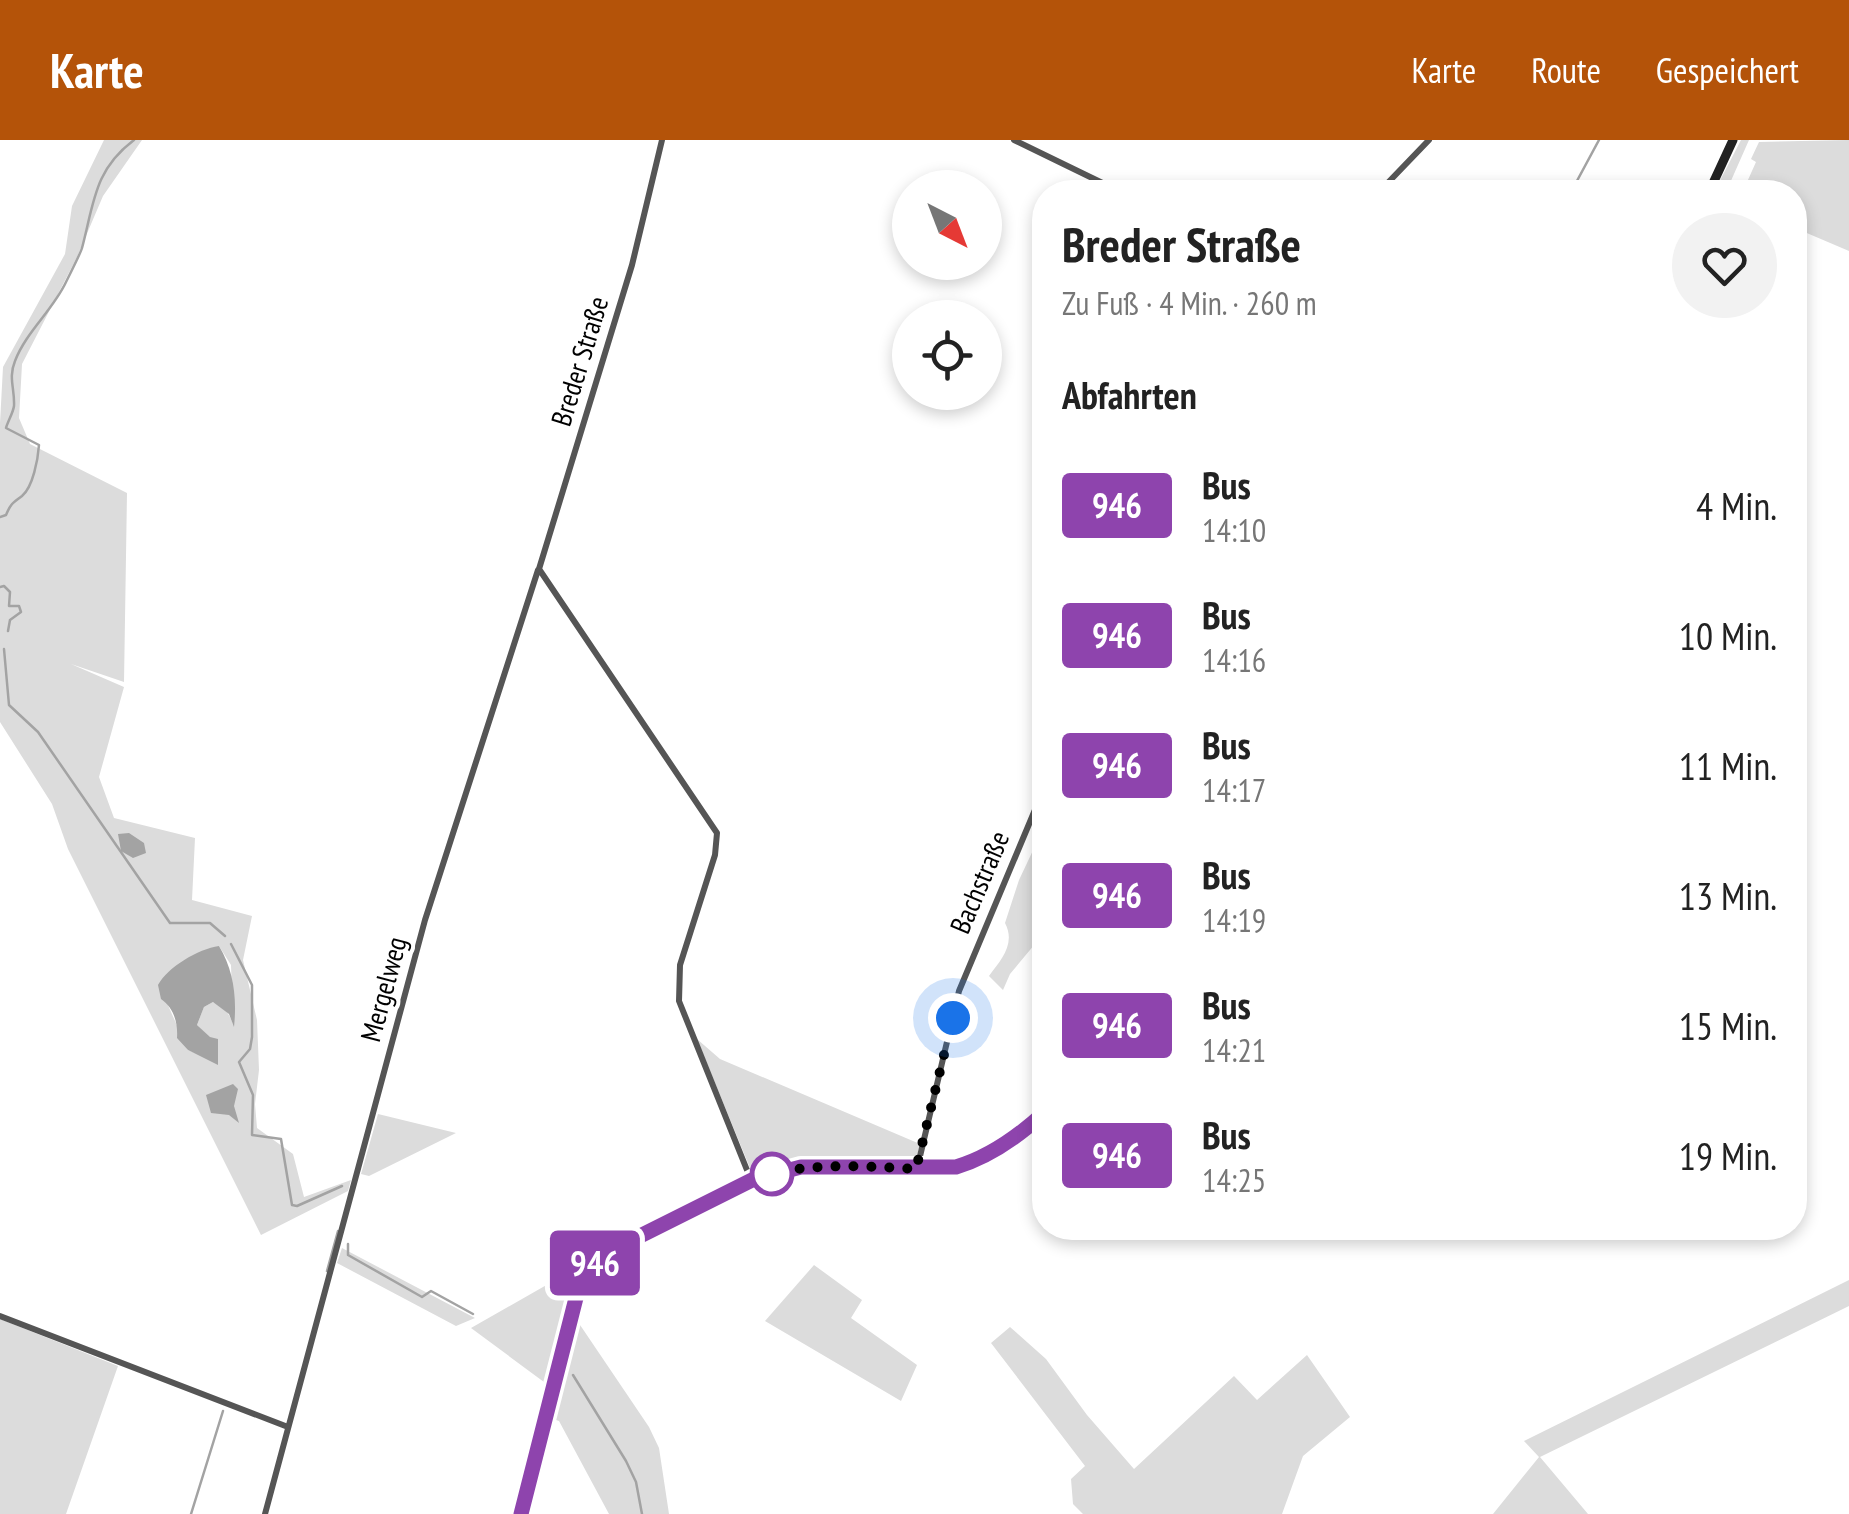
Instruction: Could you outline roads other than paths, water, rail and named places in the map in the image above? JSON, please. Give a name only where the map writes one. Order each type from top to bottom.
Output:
[{"type":"main road","points":[[1715,180],[1733,140]]},
{"type":"main road","points":[[521,1514],[572,1310],[586,1274],[598,1260],[752,1180],[801,1167],[841,1164],[936,1169],[974,1162],[1032,1122]]},
{"type":"street","name":"Breder Straße","points":[[539,568],[632,265],[662,140]]},
{"type":"street","points":[[1014,140],[1096,180]]},
{"type":"street","points":[[1391,180],[1429,140]]},
{"type":"street","points":[[539,568],[716,833],[715,856],[680,965],[679,1001],[752,1180]]},
{"type":"street","name":"Mergelweg","points":[[265,1514],[425,920],[539,568]]},
{"type":"street","name":"Bachstraße","points":[[916,1169],[959,991],[1032,810]]},
{"type":"street","points":[[0,1316],[288,1426]]},
{"type":"waterway","points":[[0,517],[6,515],[29,486],[39,445],[6,428],[14,406],[15,361],[61,292],[77,259],[103,175],[134,140]]},
{"type":"waterway","points":[[1577,180],[1599,140]]},
{"type":"waterway","points":[[0,587],[10,592],[9,606],[19,606],[21,612],[10,620],[8,631]]},
{"type":"waterway","points":[[4,649],[9,705],[38,732],[170,923],[210,923],[225,936]]},
{"type":"waterway","points":[[231,944],[252,985],[250,1049],[239,1062],[253,1095],[252,1135],[281,1139],[292,1205],[342,1186]]},
{"type":"waterway","points":[[327,1271],[338,1231]]},
{"type":"waterway","points":[[348,1244],[348,1255],[422,1297],[431,1291],[473,1314]]},
{"type":"waterway","points":[[573,1375],[626,1461],[636,1482],[642,1514]]},
{"type":"waterway","points":[[191,1514],[223,1411]]}]
